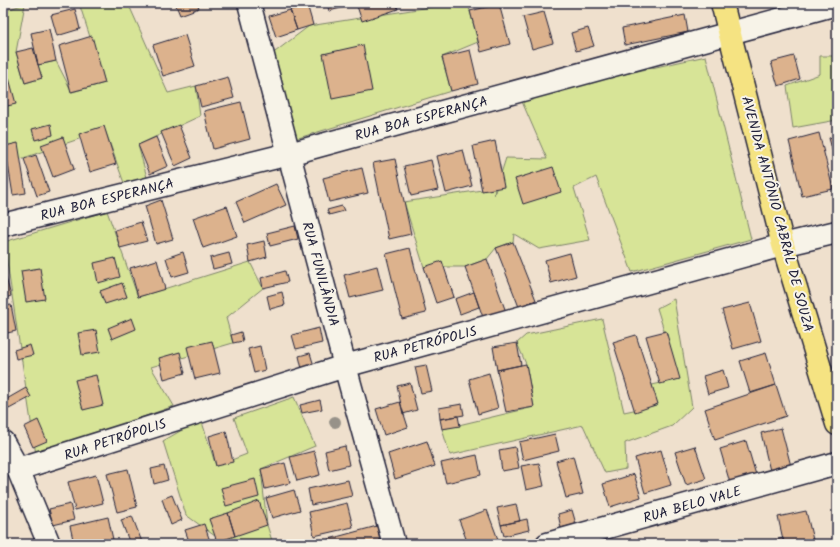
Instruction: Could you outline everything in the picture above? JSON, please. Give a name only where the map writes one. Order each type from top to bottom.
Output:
[{"type":"main road","name":"AVENIDA ANTÔNIO CABRAL DE SOUZA","points":[[722,3],[783,245],[837,424]]},
{"type":"street","name":"RUA FUNILÂNDIA","points":[[249,3],[345,366],[394,544]]},
{"type":"street","name":"RUA BOA ESPERANÇA","points":[[3,225],[289,154],[837,4]]},
{"type":"street","name":"RUA PETRÓPOLIS","points":[[18,469],[345,366],[783,245],[837,232]]},
{"type":"street","points":[[3,442],[18,469],[50,544]]},
{"type":"street","name":"RUA BELO VALE","points":[[547,544],[837,463]]},
{"type":"green space","points":[[79,3],[128,3],[168,93],[196,86],[200,116],[138,145],[148,181],[124,183],[105,130],[3,165],[3,11],[25,4],[16,52],[25,83],[42,78],[38,65],[56,61],[72,92],[105,83]]},
{"type":"green space","points":[[456,3],[468,3],[478,42],[442,57],[451,91],[292,140],[271,55],[309,26]]},
{"type":"green space","points":[[706,56],[751,239],[632,272],[596,177],[574,188],[590,240],[539,249],[514,234],[513,242],[496,248],[487,259],[465,267],[424,267],[404,202],[495,188],[494,195],[506,158],[547,159],[520,97]]},
{"type":"green space","points":[[820,56],[837,56],[837,120],[793,128],[787,86],[820,74]]},
{"type":"green space","points":[[107,211],[138,297],[250,262],[263,288],[226,318],[233,343],[151,367],[174,406],[36,455],[4,242]]},
{"type":"green space","points":[[674,299],[692,407],[672,426],[625,443],[626,469],[605,473],[583,425],[450,455],[442,429],[534,407],[526,364],[517,343],[526,335],[602,319],[624,412],[657,405],[652,385],[679,379],[657,308]]},
{"type":"green space","points":[[294,397],[315,446],[261,469],[267,525],[273,544],[226,544],[186,515],[163,441],[201,419],[216,466],[247,454],[234,418]]},
{"type":"building","points":[[175,3],[197,3],[199,8],[180,15]]},
{"type":"building","points":[[327,3],[344,3],[345,7],[329,11]]},
{"type":"building","points":[[356,3],[396,3],[398,9],[362,21]]},
{"type":"building","points":[[307,4],[313,25],[297,30],[290,10]]},
{"type":"building","points":[[499,4],[510,44],[481,52],[470,11]]},
{"type":"building","points":[[75,9],[80,29],[57,36],[51,15]]},
{"type":"building","points":[[290,10],[297,30],[276,37],[269,16]]},
{"type":"building","points":[[544,12],[553,43],[532,49],[523,17]]},
{"type":"building","points":[[685,15],[688,32],[625,45],[622,28]]},
{"type":"building","points":[[588,28],[594,46],[576,51],[571,33]]},
{"type":"building","points":[[49,29],[56,61],[38,65],[31,33]]},
{"type":"building","points":[[185,35],[195,66],[163,76],[153,45]]},
{"type":"building","points":[[92,36],[105,83],[71,92],[59,46]]},
{"type":"building","points":[[363,45],[372,91],[332,99],[323,54]]},
{"type":"building","points":[[33,48],[42,78],[25,83],[16,52]]},
{"type":"building","points":[[470,50],[478,84],[451,91],[442,57]]},
{"type":"building","points":[[794,56],[800,79],[778,86],[771,62]]},
{"type":"building","points":[[228,77],[234,98],[201,107],[196,86]]},
{"type":"building","points":[[9,78],[16,104],[3,107],[3,80]]},
{"type":"building","points":[[241,102],[250,139],[213,149],[204,111]]},
{"type":"building","points":[[51,124],[53,135],[35,140],[32,129]]},
{"type":"building","points":[[179,125],[192,158],[175,166],[161,132]]},
{"type":"building","points":[[104,126],[116,164],[90,172],[79,134]]},
{"type":"building","points":[[819,133],[833,189],[802,196],[789,141]]},
{"type":"building","points":[[837,136],[837,168],[829,138]]},
{"type":"building","points":[[63,137],[74,169],[53,177],[41,145]]},
{"type":"building","points":[[156,137],[168,166],[150,174],[138,145]]},
{"type":"building","points":[[495,141],[504,187],[482,191],[473,146]]},
{"type":"building","points":[[18,143],[26,193],[13,195],[5,146]]},
{"type":"building","points":[[463,150],[472,186],[446,193],[437,156]]},
{"type":"building","points":[[36,155],[49,192],[37,196],[24,159]]},
{"type":"building","points":[[395,159],[411,234],[389,239],[373,163]]},
{"type":"building","points":[[431,160],[438,190],[411,196],[404,166]]},
{"type":"building","points":[[553,167],[561,192],[523,204],[515,179]]},
{"type":"building","points":[[362,168],[368,193],[329,202],[323,178]]},
{"type":"building","points":[[276,184],[286,205],[245,223],[236,202]]},
{"type":"building","points":[[161,200],[173,239],[156,244],[145,206]]},
{"type":"building","points":[[227,206],[237,236],[203,248],[193,218]]},
{"type":"building","points":[[342,206],[344,211],[329,215],[327,210]]},
{"type":"building","points":[[141,222],[147,241],[120,248],[115,230]]},
{"type":"building","points":[[295,226],[298,239],[270,246],[267,233]]},
{"type":"building","points":[[264,241],[267,257],[250,262],[247,245]]},
{"type":"building","points":[[513,242],[536,300],[519,307],[496,248]]},
{"type":"building","points":[[410,248],[426,313],[402,319],[386,254]]},
{"type":"building","points":[[183,252],[189,272],[172,277],[166,258]]},
{"type":"building","points":[[229,253],[232,264],[213,269],[210,258]]},
{"type":"building","points":[[570,253],[576,276],[551,283],[545,260]]},
{"type":"building","points":[[115,258],[120,277],[98,283],[94,263]]},
{"type":"building","points":[[487,259],[506,312],[484,320],[465,267]]},
{"type":"building","points":[[157,260],[165,289],[138,297],[130,268]]},
{"type":"building","points":[[442,261],[454,297],[436,303],[424,267]]},
{"type":"building","points":[[377,266],[383,290],[350,298],[344,275]]},
{"type":"building","points":[[3,267],[11,296],[3,299]]},
{"type":"building","points":[[40,268],[45,299],[26,302],[21,271]]},
{"type":"building","points":[[285,271],[288,282],[263,288],[261,278]]},
{"type":"building","points":[[122,283],[127,297],[105,304],[100,291]]},
{"type":"building","points":[[282,292],[285,305],[270,309],[267,296]]},
{"type":"building","points":[[474,292],[479,307],[460,314],[455,299]]},
{"type":"building","points":[[750,303],[761,341],[733,349],[722,310]]},
{"type":"building","points":[[11,305],[16,331],[3,334],[3,306]]},
{"type":"building","points":[[132,318],[136,329],[112,339],[108,328]]},
{"type":"building","points":[[319,328],[322,343],[296,349],[292,335]]},
{"type":"building","points":[[96,330],[100,352],[82,355],[78,333]]},
{"type":"building","points":[[666,331],[680,379],[660,384],[646,336]]},
{"type":"building","points":[[241,332],[243,341],[233,343],[231,335]]},
{"type":"building","points":[[636,335],[658,404],[635,412],[613,342]]},
{"type":"building","points":[[212,341],[220,373],[195,379],[187,347]]},
{"type":"building","points":[[517,343],[521,365],[497,370],[493,347]]},
{"type":"building","points":[[30,345],[33,355],[16,359],[14,350]]},
{"type":"building","points":[[260,346],[265,370],[254,373],[248,349]]},
{"type":"building","points":[[180,352],[185,373],[164,379],[159,358]]},
{"type":"building","points":[[310,353],[314,366],[302,369],[299,356]]},
{"type":"building","points":[[766,353],[776,385],[750,393],[740,361]]},
{"type":"building","points":[[526,364],[534,407],[506,412],[497,370]]},
{"type":"building","points":[[426,365],[432,391],[421,393],[415,367]]},
{"type":"building","points":[[723,370],[728,388],[708,394],[703,376]]},
{"type":"building","points":[[489,373],[498,408],[478,414],[469,379]]},
{"type":"building","points":[[96,375],[103,405],[83,410],[75,380]]},
{"type":"building","points":[[410,383],[417,410],[403,414],[397,386]]},
{"type":"building","points":[[776,385],[786,416],[715,440],[705,409]]},
{"type":"building","points":[[26,388],[31,397],[9,409],[5,400]]},
{"type":"building","points":[[320,400],[322,409],[302,413],[300,405]]},
{"type":"building","points":[[400,402],[408,427],[384,435],[376,409]]},
{"type":"building","points":[[462,404],[464,415],[440,419],[439,408]]},
{"type":"building","points":[[458,416],[460,426],[442,429],[440,419]]},
{"type":"building","points":[[38,420],[47,441],[33,447],[24,427]]},
{"type":"building","points":[[781,428],[792,470],[771,475],[761,433]]},
{"type":"building","points":[[226,431],[233,462],[216,466],[209,436]]},
{"type":"building","points":[[555,434],[559,451],[523,460],[519,442]]},
{"type":"building","points":[[427,441],[435,466],[395,479],[388,454]]},
{"type":"building","points":[[746,441],[756,475],[730,483],[720,449]]},
{"type":"building","points":[[345,446],[349,465],[329,470],[325,451]]},
{"type":"building","points":[[695,446],[706,479],[686,485],[675,452]]},
{"type":"building","points":[[515,447],[519,468],[502,471],[499,450]]},
{"type":"building","points":[[661,450],[671,485],[645,493],[635,458]]},
{"type":"building","points":[[314,451],[320,475],[297,481],[290,457]]},
{"type":"building","points":[[477,455],[481,475],[446,483],[441,463]]},
{"type":"building","points":[[573,456],[583,494],[566,498],[556,461]]},
{"type":"building","points":[[285,463],[290,483],[265,489],[261,469]]},
{"type":"building","points":[[539,463],[544,486],[526,490],[521,466]]},
{"type":"building","points":[[164,466],[168,480],[154,484],[151,469]]},
{"type":"building","points":[[128,469],[137,507],[117,512],[107,474]]},
{"type":"building","points":[[634,474],[641,497],[610,507],[603,484]]},
{"type":"building","points":[[96,475],[103,503],[75,510],[68,482]]},
{"type":"building","points":[[255,479],[259,497],[226,506],[221,488]]},
{"type":"building","points":[[348,480],[352,496],[311,505],[308,489]]},
{"type":"building","points":[[294,490],[300,510],[272,518],[266,498]]},
{"type":"building","points":[[172,495],[182,520],[171,525],[162,499]]},
{"type":"building","points":[[259,501],[267,525],[235,536],[228,513]]},
{"type":"building","points":[[347,503],[353,527],[314,536],[309,512]]},
{"type":"building","points":[[70,504],[74,520],[53,525],[49,509]]},
{"type":"building","points":[[516,504],[520,521],[501,525],[497,508]]},
{"type":"building","points":[[487,510],[499,542],[494,544],[468,544],[459,520]]},
{"type":"building","points":[[572,510],[576,524],[561,528],[558,514]]},
{"type":"building","points":[[806,511],[814,544],[784,544],[778,517]]},
{"type":"building","points":[[228,513],[235,536],[217,542],[209,519]]},
{"type":"building","points":[[132,516],[142,542],[136,544],[130,544],[121,520]]},
{"type":"building","points":[[108,517],[114,544],[74,544],[70,526]]},
{"type":"building","points":[[527,519],[529,530],[504,536],[501,525]]},
{"type":"building","points":[[204,524],[211,544],[190,544],[185,530]]},
{"type":"building","points":[[377,526],[381,544],[330,544],[329,539]]},
{"type":"building","points":[[783,538],[784,544],[768,544],[768,542]]}]
